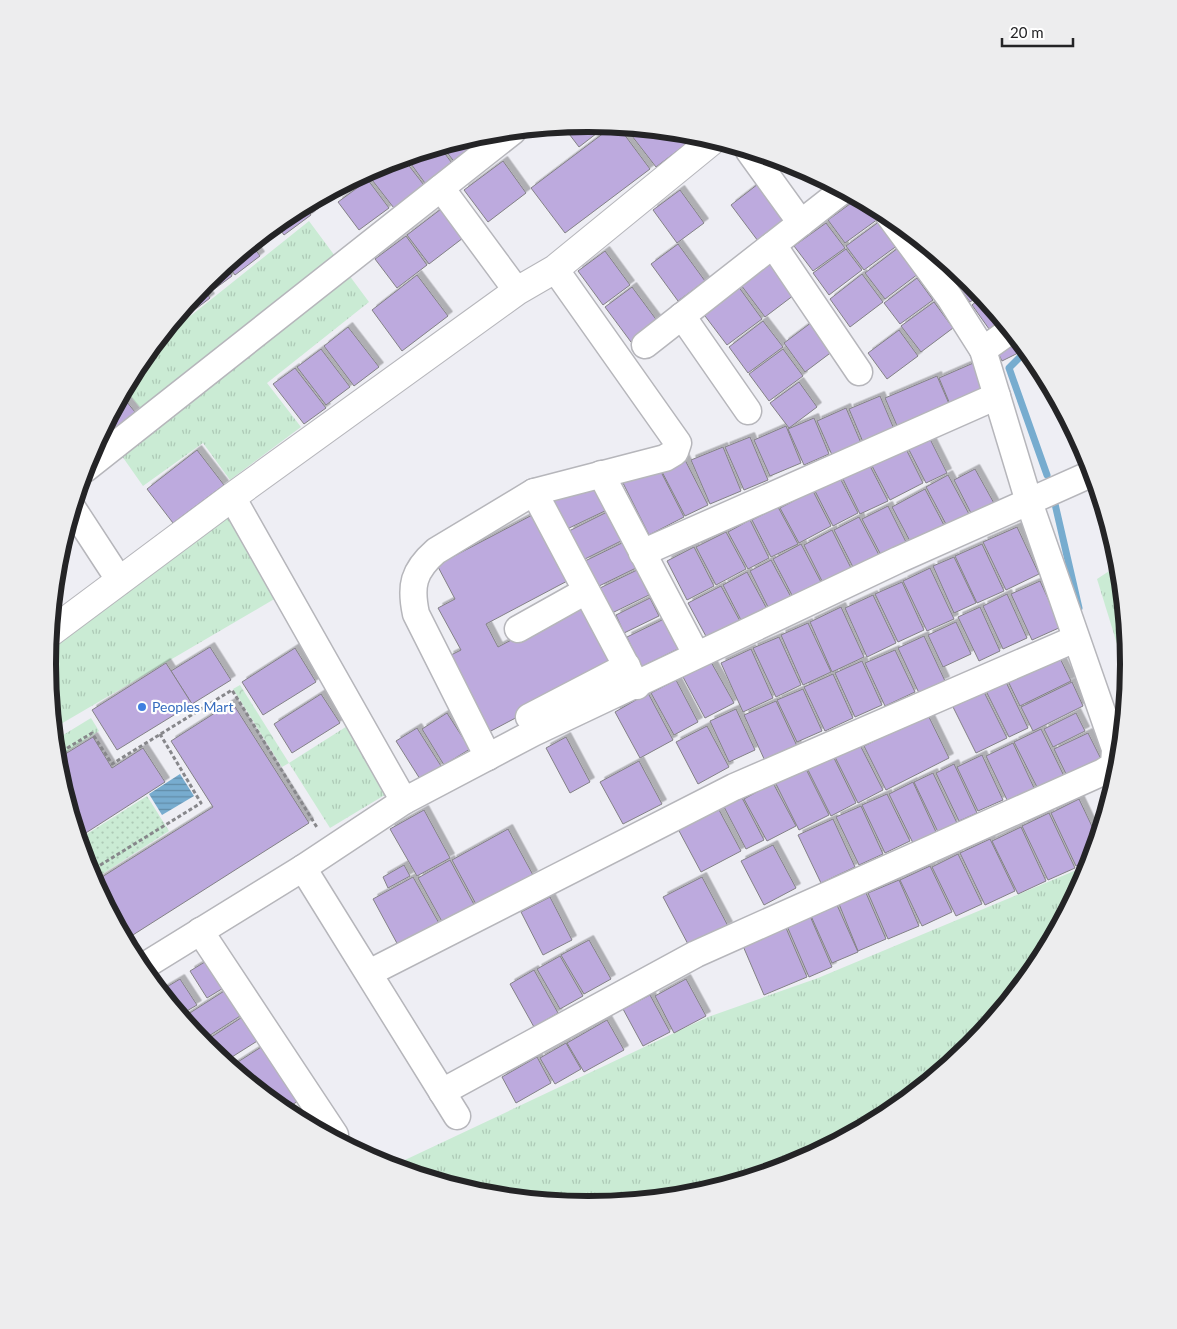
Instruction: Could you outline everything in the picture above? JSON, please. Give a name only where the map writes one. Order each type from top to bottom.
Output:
[{"type":"street","points":[[99,457],[502,139]]},
{"type":"street","points":[[57,627],[232,497],[517,291],[555,269],[707,146]]},
{"type":"street","points":[[755,159],[801,223]]},
{"type":"street","points":[[441,188],[517,291]]},
{"type":"street","points":[[645,345],[837,194]]},
{"type":"street","points":[[773,245],[859,372]]},
{"type":"street","points":[[922,250],[932,260],[950,298],[983,350],[1029,502],[1114,747]]},
{"type":"street","points":[[484,750],[416,614],[412,595],[415,577],[422,562],[534,492],[664,458],[675,452],[678,443],[555,269]]},
{"type":"street","points":[[682,316],[748,411]]},
{"type":"street","points":[[983,350],[1005,333]]},
{"type":"street","points":[[642,553],[997,396]]},
{"type":"street","points":[[600,474],[696,654]]},
{"type":"street","points":[[142,954],[200,931],[303,868],[484,750],[533,733],[632,676],[696,654],[1086,476]]},
{"type":"street","points":[[534,492],[632,676]]},
{"type":"street","points":[[232,497],[404,802]]},
{"type":"street","points":[[77,516],[120,582]]},
{"type":"street","points":[[518,629],[586,591]]},
{"type":"street","points":[[369,973],[734,787],[1076,639]]},
{"type":"street","points":[[442,1092],[696,954],[1111,767]]},
{"type":"street","points":[[303,868],[457,1116]]},
{"type":"street","points":[[200,931],[332,1130]]},
{"type":"path","points":[[63,750],[92,733],[112,764],[232,690],[319,829]]},
{"type":"path","points":[[97,867],[201,803],[160,734]]},
{"type":"green space","points":[[309,221],[369,302],[267,383],[301,427],[230,480],[203,443],[143,486],[110,439],[143,411],[130,395],[166,340],[178,326]]},
{"type":"green space","points":[[230,511],[276,598],[60,725],[57,699],[57,644]]},
{"type":"green space","points":[[1112,569],[1120,630],[1121,656],[1097,579]]},
{"type":"green space","points":[[240,685],[289,763],[282,767],[233,689]]},
{"type":"green space","points":[[91,718],[99,731],[64,754],[61,736]]},
{"type":"green space","points":[[352,723],[393,790],[330,828],[289,763]]},
{"type":"green space","points":[[147,796],[169,831],[100,875],[84,836]]},
{"type":"green space","points":[[1080,869],[1066,900],[1031,960],[1011,989],[965,1041],[913,1087],[884,1107],[824,1142],[792,1156],[760,1169],[692,1187],[623,1196],[588,1197],[554,1196],[485,1187],[451,1179],[400,1162],[708,1017],[818,978]]},
{"type":"water","points":[[180,774],[194,796],[162,815],[149,794]]},
{"type":"building","points":[[598,132],[579,147],[568,133]]},
{"type":"building","points":[[604,132],[623,133],[650,169],[565,233],[531,188]]},
{"type":"building","points":[[630,134],[689,142],[656,167]]},
{"type":"building","points":[[474,145],[477,148],[456,164],[446,151]]},
{"type":"building","points":[[444,152],[457,170],[430,190],[410,163]]},
{"type":"building","points":[[503,161],[526,193],[488,222],[464,190]]},
{"type":"building","points":[[408,164],[427,189],[397,212],[371,179]]},
{"type":"building","points":[[368,180],[389,208],[359,230],[338,202]]},
{"type":"building","points":[[758,184],[785,221],[758,241],[731,205]]},
{"type":"building","points":[[680,190],[704,223],[677,243],[653,210]]},
{"type":"building","points":[[329,200],[312,213],[311,211]]},
{"type":"building","points":[[852,202],[878,219],[845,243],[828,220]]},
{"type":"building","points":[[441,209],[463,238],[429,264],[407,235]]},
{"type":"building","points":[[309,212],[311,215],[284,235],[281,230]]},
{"type":"building","points":[[880,221],[898,245],[864,270],[846,246]]},
{"type":"building","points":[[826,223],[845,248],[813,271],[794,246]]},
{"type":"building","points":[[406,236],[427,265],[397,288],[375,259]]},
{"type":"building","points":[[678,244],[705,281],[678,301],[651,264]]},
{"type":"building","points":[[898,248],[918,274],[885,299],[865,273]]},
{"type":"building","points":[[255,249],[260,256],[235,275],[231,270]]},
{"type":"building","points":[[846,249],[862,270],[829,295],[813,273]]},
{"type":"building","points":[[605,251],[630,285],[603,305],[578,271]]},
{"type":"building","points":[[775,260],[798,292],[765,317],[741,285]]},
{"type":"building","points":[[229,272],[232,276],[209,293],[212,288]]},
{"type":"building","points":[[948,272],[975,299],[970,302]]},
{"type":"building","points":[[862,274],[883,302],[850,327],[830,299]]},
{"type":"building","points":[[417,275],[448,316],[402,351],[372,310]]},
{"type":"building","points":[[917,278],[933,300],[900,324],[884,303]]},
{"type":"building","points":[[738,286],[762,319],[727,345],[702,312]]},
{"type":"building","points":[[632,287],[658,322],[631,342],[605,307]]},
{"type":"building","points":[[207,294],[210,298],[186,316]]},
{"type":"building","points":[[977,301],[1002,330],[994,336],[972,305]]},
{"type":"building","points":[[934,302],[953,328],[921,352],[901,326]]},
{"type":"building","points":[[816,319],[837,348],[805,372],[784,343]]},
{"type":"building","points":[[763,321],[783,347],[748,373],[729,347]]},
{"type":"building","points":[[348,327],[379,367],[354,386],[324,346]]},
{"type":"building","points":[[899,330],[918,356],[887,379],[868,353]]},
{"type":"building","points":[[1010,339],[1019,352],[1002,361],[995,347]]},
{"type":"building","points":[[321,349],[350,387],[326,405],[297,367]]},
{"type":"building","points":[[783,349],[803,376],[769,401],[749,374]]},
{"type":"building","points":[[978,361],[991,392],[952,409],[939,378]]},
{"type":"building","points":[[295,368],[326,408],[304,424],[273,384]]},
{"type":"building","points":[[937,376],[950,406],[898,428],[885,398]]},
{"type":"building","points":[[799,382],[817,407],[789,428],[770,403]]},
{"type":"building","points":[[880,396],[894,429],[863,442],[849,409]]},
{"type":"building","points":[[126,401],[135,412],[111,432],[111,429]]},
{"type":"building","points":[[846,408],[861,443],[832,455],[817,421]]},
{"type":"building","points":[[814,418],[829,454],[804,465],[788,429]]},
{"type":"building","points":[[786,426],[801,463],[770,476],[754,440]]},
{"type":"building","points":[[928,435],[947,473],[926,483],[907,446]]},
{"type":"building","points":[[750,437],[768,480],[744,490],[725,447]]},
{"type":"building","points":[[723,447],[741,491],[710,504],[691,460]]},
{"type":"building","points":[[905,447],[923,483],[890,500],[871,464]]},
{"type":"building","points":[[197,450],[224,485],[173,523],[147,489]]},
{"type":"building","points":[[682,454],[708,505],[685,516],[659,466]]},
{"type":"building","points":[[869,464],[888,501],[860,514],[842,477]]},
{"type":"building","points":[[658,466],[684,517],[649,535],[623,483]]},
{"type":"building","points":[[975,469],[995,505],[973,517],[954,480]]},
{"type":"building","points":[[948,475],[969,514],[947,526],[926,487]]},
{"type":"building","points":[[840,478],[858,513],[833,526],[815,491]]},
{"type":"building","points":[[595,479],[609,509],[567,529],[552,500]]},
{"type":"building","points":[[925,489],[945,527],[912,545],[892,507]]},
{"type":"building","points":[[813,491],[831,526],[799,543],[780,508]]},
{"type":"building","points":[[888,506],[907,544],[882,557],[862,519]]},
{"type":"building","points":[[778,507],[798,544],[771,557],[752,520]]},
{"type":"building","points":[[611,510],[625,539],[583,560],[569,531]]},
{"type":"building","points":[[536,513],[571,579],[486,624],[498,647],[583,602],[616,665],[489,732],[449,656],[461,650],[438,608],[455,599],[437,565]]},
{"type":"building","points":[[859,517],[879,555],[854,569],[834,530]]},
{"type":"building","points":[[750,520],[769,558],[748,569],[728,532]]},
{"type":"building","points":[[1017,527],[1039,574],[1006,590],[983,542]]},
{"type":"building","points":[[832,530],[851,568],[823,583],[804,545]]},
{"type":"building","points":[[726,532],[746,569],[716,585],[696,547]]},
{"type":"building","points":[[624,542],[636,568],[597,587],[585,561]]},
{"type":"building","points":[[801,544],[821,582],[793,597],[773,559]]},
{"type":"building","points":[[982,544],[1004,591],[977,603],[955,556]]},
{"type":"building","points":[[694,547],[714,586],[687,600],[667,561]]},
{"type":"building","points":[[954,557],[976,603],[954,613],[933,566]]},
{"type":"building","points":[[771,560],[791,597],[769,609],[750,571]]},
{"type":"building","points":[[930,568],[954,619],[927,631],[903,581]]},
{"type":"building","points":[[637,570],[649,595],[612,613],[600,588]]},
{"type":"building","points":[[747,572],[767,609],[742,622],[723,585]]},
{"type":"building","points":[[1040,581],[1061,627],[1032,640],[1011,594]]},
{"type":"building","points":[[902,582],[924,630],[898,642],[875,594]]},
{"type":"building","points":[[721,586],[741,623],[708,640],[688,603]]},
{"type":"building","points":[[1007,594],[1027,638],[1003,649],[983,606]]},
{"type":"building","points":[[873,595],[896,643],[867,657],[845,608]]},
{"type":"building","points":[[650,598],[659,616],[624,633],[616,615]]},
{"type":"building","points":[[841,607],[864,657],[832,672],[810,622]]},
{"type":"building","points":[[980,607],[1000,651],[979,661],[958,617]]},
{"type":"building","points":[[666,618],[680,648],[641,667],[627,637]]},
{"type":"building","points":[[956,622],[971,654],[943,667],[928,635]]},
{"type":"building","points":[[808,623],[831,672],[803,685],[781,635]]},
{"type":"building","points":[[924,636],[945,681],[919,693],[898,648]]},
{"type":"building","points":[[779,637],[801,685],[776,697],[753,648]]},
{"type":"building","points":[[210,647],[231,680],[192,704],[171,671]]},
{"type":"building","points":[[295,648],[316,682],[263,715],[242,682]]},
{"type":"building","points":[[751,649],[773,698],[743,712],[721,663]]},
{"type":"building","points":[[895,650],[915,692],[885,706],[865,663]]},
{"type":"building","points":[[1058,654],[1071,681],[1020,706],[1007,679]]},
{"type":"building","points":[[862,661],[882,705],[855,717],[835,673]]},
{"type":"building","points":[[711,662],[734,703],[705,718],[683,677]]},
{"type":"building","name":"Peoples Mart","points":[[166,663],[192,704],[117,750],[92,710]]},
{"type":"building","points":[[833,674],[853,718],[825,731],[804,687]]},
{"type":"building","points":[[676,680],[698,722],[674,735],[651,693]]},
{"type":"building","points":[[1005,680],[1028,728],[1009,737],[985,689]]},
{"type":"building","points":[[1072,682],[1083,706],[1033,731],[1021,707]]},
{"type":"building","points":[[803,689],[822,731],[797,742],[777,700]]},
{"type":"building","points":[[983,690],[1007,738],[976,753],[952,705]]},
{"type":"building","points":[[648,693],[673,740],[640,758],[615,712]]},
{"type":"building","points":[[321,694],[340,723],[292,753],[274,724]]},
{"type":"building","points":[[776,701],[797,746],[765,761],[744,715]]},
{"type":"building","points":[[232,702],[309,823],[131,936],[101,877],[213,807],[171,741]]},
{"type":"building","points":[[736,709],[755,750],[729,762],[710,721]]},
{"type":"building","points":[[447,713],[470,749],[444,765],[422,729]]},
{"type":"building","points":[[1076,713],[1085,731],[1053,747],[1044,729]]},
{"type":"building","points":[[928,715],[949,758],[886,790],[864,746]]},
{"type":"building","points":[[707,726],[729,767],[698,784],[676,742]]},
{"type":"building","points":[[417,728],[441,766],[420,779],[396,741]]},
{"type":"building","points":[[1041,729],[1064,776],[1038,789],[1014,742]]},
{"type":"building","points":[[1088,733],[1101,759],[1067,776],[1054,749]]},
{"type":"building","points":[[93,737],[112,768],[143,748],[165,782],[84,834],[74,802],[64,755]]},
{"type":"building","points":[[566,737],[590,782],[570,793],[546,748]]},
{"type":"building","points":[[1013,743],[1035,790],[1008,802],[986,756]]},
{"type":"building","points":[[860,745],[883,790],[858,803],[835,757]]},
{"type":"building","points":[[832,754],[856,803],[831,816],[806,766]]},
{"type":"building","points":[[982,755],[1003,800],[978,811],[957,767]]},
{"type":"building","points":[[639,761],[662,804],[623,824],[600,782]]},
{"type":"building","points":[[954,764],[977,813],[959,821],[936,773]]},
{"type":"building","points":[[805,767],[829,815],[799,830],[775,782]]},
{"type":"building","points":[[933,773],[957,823],[938,832],[914,782]]},
{"type":"building","points":[[913,782],[936,832],[913,843],[889,794]]},
{"type":"building","points":[[773,783],[796,826],[767,841],[744,799]]},
{"type":"building","points":[[887,794],[910,841],[885,853],[862,805]]},
{"type":"building","points":[[741,796],[764,840],[746,849],[723,805]]},
{"type":"building","points":[[1079,799],[1094,831],[1082,863],[1076,866],[1051,813]]},
{"type":"building","points":[[861,806],[883,854],[859,865],[836,817]]},
{"type":"building","points":[[718,808],[741,851],[701,872],[678,829]]},
{"type":"building","points":[[424,810],[450,858],[417,876],[390,829]]},
{"type":"building","points":[[1049,813],[1075,868],[1048,880],[1022,826]]},
{"type":"building","points":[[833,819],[855,867],[821,883],[798,835]]},
{"type":"building","points":[[1021,827],[1046,881],[1018,894],[992,841]]},
{"type":"building","points":[[508,829],[533,875],[477,906],[452,860]]},
{"type":"building","points":[[990,839],[1015,891],[985,905],[960,853]]},
{"type":"building","points":[[773,845],[796,888],[764,905],[741,861]]},
{"type":"building","points":[[958,854],[982,904],[956,916],[932,867]]},
{"type":"building","points":[[450,860],[477,910],[445,927],[418,878]]},
{"type":"building","points":[[404,865],[410,876],[388,888],[383,877]]},
{"type":"building","points":[[930,866],[952,912],[922,926],[900,880]]},
{"type":"building","points":[[413,877],[440,925],[399,947],[373,899]]},
{"type":"building","points":[[702,877],[728,926],[689,946],[663,897]]},
{"type":"building","points":[[899,880],[919,926],[888,939],[868,893]]},
{"type":"building","points":[[866,893],[886,939],[858,951],[839,904]]},
{"type":"building","points":[[550,897],[572,940],[543,955],[521,912]]},
{"type":"building","points":[[837,905],[858,952],[832,963],[811,916]]},
{"type":"building","points":[[810,916],[832,967],[809,977],[787,926]]},
{"type":"building","points":[[786,928],[807,977],[764,995],[743,946]]},
{"type":"building","points":[[589,940],[611,979],[584,994],[561,955]]},
{"type":"building","points":[[560,956],[583,996],[560,1009],[537,969]]},
{"type":"building","points":[[213,957],[230,984],[207,998],[190,971]]},
{"type":"building","points":[[534,970],[558,1013],[534,1027],[510,984]]},
{"type":"building","points":[[180,979],[197,1005],[185,1012],[165,988]]},
{"type":"building","points":[[686,979],[706,1016],[674,1033],[655,996]]},
{"type":"building","points":[[232,986],[248,1011],[208,1037],[188,1014]]},
{"type":"building","points":[[650,995],[670,1032],[643,1046],[623,1009]]},
{"type":"building","points":[[247,1014],[262,1038],[230,1058],[209,1038]]},
{"type":"building","points":[[607,1020],[624,1050],[584,1072],[567,1043]]},
{"type":"building","points":[[269,1042],[304,1097],[291,1106],[264,1087],[236,1063]]},
{"type":"building","points":[[566,1043],[581,1069],[555,1084],[540,1058]]},
{"type":"building","points":[[537,1057],[551,1083],[516,1103],[502,1077]]},
{"type":"waterway","points":[[1022,355],[1009,368],[1047,475]]},
{"type":"waterway","points":[[1055,504],[1079,608]]},
{"type":"place","name":"Peoples Mart","points":[[142,707]]}]
